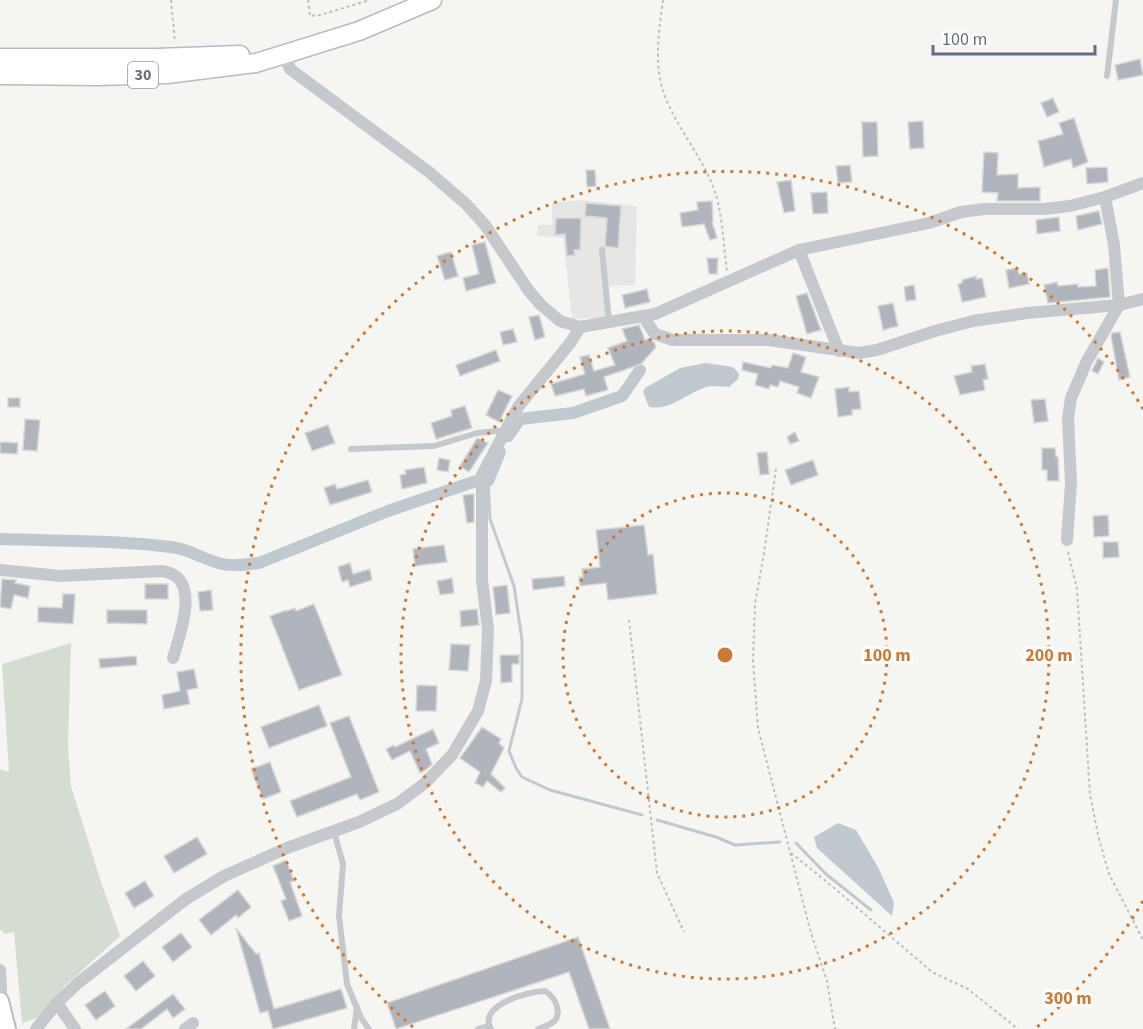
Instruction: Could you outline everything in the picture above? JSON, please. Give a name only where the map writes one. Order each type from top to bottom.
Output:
[{"type":"main road","name":"30","points":[[0,75],[167,74],[256,63],[359,31],[432,0]]},
{"type":"main road","name":"30","points":[[0,58],[284,54]]},
{"type":"main road","points":[[1,1004],[7,1029]]},
{"type":"street","points":[[284,54],[290,69],[402,150],[466,204],[484,225],[541,305],[560,321],[580,327],[644,318],[799,250],[929,223],[961,212],[1070,206],[1105,197],[1143,183]]},
{"type":"street","points":[[1067,540],[1071,483],[1068,418],[1071,398],[1087,360],[1119,305],[1114,245],[1105,197]]},
{"type":"street","points":[[799,250],[839,351]]},
{"type":"street","points":[[644,318],[655,334],[673,340],[759,339],[859,352],[877,350],[973,321],[1027,313],[1119,305],[1143,299]]},
{"type":"street","points":[[36,1029],[57,1003],[78,983],[186,899],[224,876],[287,848],[359,822],[397,804],[425,783],[452,755],[478,711],[486,681],[488,629],[482,580],[482,475],[518,407],[571,342],[580,327]]},
{"type":"street","points":[[0,570],[61,576],[161,571],[174,574],[183,586],[186,608],[173,658]]},
{"type":"street","points":[[0,970],[1,1004]]},
{"type":"street","points":[[57,1003],[75,1029]]},
{"type":"lane","points":[[1107,76],[1116,0]]},
{"type":"lane","points":[[602,250],[609,324]]},
{"type":"lane","points":[[351,449],[434,446],[477,433],[506,430]]},
{"type":"lane","points":[[334,831],[343,864],[339,916],[348,984],[369,1029]]},
{"type":"lane","points":[[478,1029],[490,1027],[489,1018],[492,1011],[504,1002],[530,993],[545,991],[554,998],[558,1012],[556,1018],[538,1029]]},
{"type":"lane","points":[[354,1029],[357,1007]]},
{"type":"path","points":[[171,0],[178,57]]},
{"type":"path","points":[[308,0],[310,16],[370,0]]},
{"type":"path","points":[[663,0],[658,52],[661,83],[671,109],[699,158],[715,193],[728,280]]},
{"type":"path","points":[[776,469],[755,604],[753,660],[758,728],[811,933],[827,981],[835,1029]]},
{"type":"path","points":[[1067,540],[1077,589],[1090,795],[1109,874],[1143,940]]},
{"type":"path","points":[[629,620],[657,873],[684,932]]},
{"type":"path","points":[[791,853],[932,972],[968,989],[1018,1029]]},
{"type":"shaded area","points":[[582,200],[637,206],[635,285],[609,286],[612,318],[572,319],[563,238],[537,236],[538,225],[552,225],[552,203]]},
{"type":"shaded area","points":[[706,363],[733,367],[739,374],[738,379],[729,387],[707,387],[664,407],[649,407],[643,392],[645,388],[680,368]]},
{"type":"shaded area","points":[[71,643],[68,747],[71,786],[120,936],[65,986],[37,1018],[22,1023],[14,932],[5,934],[0,929],[0,769],[9,772],[2,664]]},
{"type":"shaded area","points":[[838,823],[856,830],[879,869],[894,903],[892,916],[817,848],[814,837]]},
{"type":"building","points":[[1140,59],[1143,75],[1118,80],[1115,65]]},
{"type":"building","points":[[1053,98],[1059,112],[1047,117],[1041,103]]},
{"type":"building","points":[[1074,118],[1088,162],[1073,168],[1071,159],[1044,167],[1038,141],[1063,134],[1059,123]]},
{"type":"building","points":[[923,121],[924,148],[910,149],[908,122]]},
{"type":"building","points":[[862,122],[877,122],[878,156],[863,157]]},
{"type":"building","points":[[984,152],[998,153],[997,175],[1018,174],[1018,188],[1040,187],[1040,201],[997,201],[998,193],[982,192]]},
{"type":"building","points":[[850,165],[852,182],[838,183],[836,166]]},
{"type":"building","points":[[1107,167],[1108,182],[1087,184],[1086,168]]},
{"type":"building","points":[[586,170],[595,170],[596,186],[587,187]]},
{"type":"building","points":[[791,180],[795,211],[784,213],[777,182]]},
{"type":"building","points":[[827,192],[828,213],[813,214],[811,193]]},
{"type":"building","points":[[712,201],[712,222],[717,238],[710,240],[704,224],[682,227],[680,213],[698,210],[697,202]]},
{"type":"building","points":[[586,203],[621,206],[618,248],[605,246],[607,218],[585,216]]},
{"type":"building","points":[[1099,211],[1102,224],[1078,230],[1076,216]]},
{"type":"building","points":[[1059,217],[1060,231],[1037,234],[1036,220]]},
{"type":"building","points":[[556,218],[581,218],[580,250],[574,250],[575,255],[567,256],[565,234],[555,235]]},
{"type":"building","points":[[485,242],[496,283],[466,291],[463,278],[479,274],[472,245]]},
{"type":"building","points":[[451,252],[458,276],[445,280],[437,256]]},
{"type":"building","points":[[707,258],[718,258],[717,274],[709,274]]},
{"type":"building","points":[[1017,268],[1019,274],[1027,273],[1029,284],[1009,288],[1006,270]]},
{"type":"building","points":[[1108,268],[1110,297],[1048,303],[1044,285],[1057,282],[1058,286],[1078,284],[1078,287],[1096,286],[1095,270]]},
{"type":"building","points":[[976,276],[976,279],[982,278],[986,297],[962,302],[958,284],[962,283],[962,280]]},
{"type":"building","points":[[914,285],[916,300],[906,301],[904,287]]},
{"type":"building","points":[[647,289],[650,302],[625,308],[622,295]]},
{"type":"building","points":[[807,293],[821,330],[807,334],[796,296]]},
{"type":"building","points":[[893,303],[898,326],[883,330],[878,306]]},
{"type":"building","points":[[539,315],[545,337],[535,340],[529,317]]},
{"type":"building","points":[[639,325],[645,340],[654,342],[656,347],[641,364],[604,377],[608,390],[586,396],[584,389],[555,396],[551,384],[585,374],[580,357],[589,355],[594,371],[615,365],[608,348],[627,341],[622,329]]},
{"type":"building","points":[[513,329],[517,342],[503,345],[500,332]]},
{"type":"building","points":[[1120,332],[1130,377],[1119,380],[1111,336],[1112,333]]},
{"type":"building","points":[[496,350],[500,361],[460,376],[456,365]]},
{"type":"building","points":[[793,353],[806,357],[801,372],[819,377],[811,398],[797,393],[799,387],[780,381],[778,387],[770,385],[769,389],[755,385],[758,374],[742,370],[743,362],[771,368],[772,365],[788,368]]},
{"type":"building","points":[[1098,358],[1104,362],[1098,374],[1092,371]]},
{"type":"building","points":[[985,364],[988,379],[983,380],[985,390],[960,395],[954,376],[972,372],[971,366]]},
{"type":"building","points":[[849,387],[849,392],[859,391],[861,409],[852,410],[852,415],[838,417],[835,389]]},
{"type":"building","points":[[498,390],[512,396],[499,422],[486,415]]},
{"type":"building","points":[[8,398],[20,398],[20,407],[8,407]]},
{"type":"building","points":[[1045,399],[1048,421],[1034,423],[1031,400]]},
{"type":"building","points":[[465,406],[472,428],[436,439],[431,423],[452,416],[451,410]]},
{"type":"building","points":[[25,419],[40,420],[37,451],[23,450]]},
{"type":"building","points":[[328,425],[335,443],[312,451],[305,433]]},
{"type":"building","points":[[795,432],[799,441],[790,444],[787,437]]},
{"type":"building","points":[[477,438],[488,443],[469,472],[460,466]]},
{"type":"building","points":[[0,442],[18,443],[17,454],[0,453]]},
{"type":"building","points":[[1042,448],[1055,448],[1056,457],[1058,457],[1059,481],[1047,481],[1047,470],[1042,470]]},
{"type":"building","points":[[767,452],[769,474],[760,475],[757,453]]},
{"type":"building","points":[[439,458],[450,460],[448,472],[437,470]]},
{"type":"building","points":[[813,460],[818,475],[791,485],[785,470]]},
{"type":"building","points":[[424,467],[427,483],[402,489],[400,475],[406,474],[405,470]]},
{"type":"building","points":[[368,480],[372,492],[330,505],[324,488],[335,484],[337,489]]},
{"type":"building","points":[[474,494],[474,522],[467,523],[463,495]]},
{"type":"building","points":[[1108,515],[1109,536],[1094,537],[1093,516]]},
{"type":"building","points":[[644,525],[648,555],[653,554],[657,594],[608,600],[606,583],[580,586],[579,577],[583,577],[582,569],[600,567],[596,530]]},
{"type":"building","points":[[1103,542],[1118,542],[1119,557],[1103,558]]},
{"type":"building","points":[[444,545],[447,562],[415,566],[413,549]]},
{"type":"building","points":[[350,563],[353,574],[370,569],[372,580],[350,587],[348,580],[342,582],[338,567]]},
{"type":"building","points":[[564,576],[565,586],[533,590],[532,579]]},
{"type":"building","points":[[452,578],[454,593],[440,595],[437,581]]},
{"type":"building","points":[[2,579],[16,580],[15,583],[30,586],[28,598],[14,595],[11,609],[0,607]]},
{"type":"building","points":[[145,584],[168,584],[168,599],[145,599]]},
{"type":"building","points":[[507,585],[510,613],[496,615],[493,587]]},
{"type":"building","points":[[211,590],[213,610],[200,611],[198,592]]},
{"type":"building","points":[[63,594],[75,594],[73,624],[38,622],[38,607],[62,608]]},
{"type":"building","points":[[314,604],[342,675],[299,690],[270,616],[295,608],[296,611]]},
{"type":"building","points":[[477,609],[479,625],[461,627],[460,611]]},
{"type":"building","points":[[107,610],[147,610],[147,624],[107,623]]},
{"type":"building","points":[[451,644],[470,645],[468,671],[449,670]]},
{"type":"building","points":[[500,655],[519,655],[519,664],[512,664],[512,682],[501,683]]},
{"type":"building","points":[[136,656],[137,665],[100,668],[99,659]]},
{"type":"building","points":[[194,669],[198,688],[187,690],[190,704],[164,709],[162,695],[180,691],[177,672]]},
{"type":"building","points":[[417,685],[437,686],[436,711],[416,711]]},
{"type":"building","points":[[319,705],[327,726],[269,748],[261,727]]},
{"type":"building","points":[[349,716],[379,792],[360,800],[357,794],[297,817],[290,801],[351,777],[330,723]]},
{"type":"building","points":[[482,727],[501,739],[499,743],[504,748],[491,774],[505,788],[501,792],[487,781],[483,787],[475,783],[480,772],[460,758]]},
{"type":"building","points":[[433,729],[439,743],[426,749],[432,764],[426,770],[420,773],[410,751],[392,760],[386,749]]},
{"type":"building","points":[[270,762],[281,792],[263,799],[251,769]]},
{"type":"building","points":[[197,837],[207,854],[174,873],[164,856]]},
{"type":"building","points":[[286,860],[294,881],[290,882],[302,916],[289,921],[281,901],[286,899],[273,866]]},
{"type":"building","points":[[145,881],[154,896],[134,908],[125,893]]},
{"type":"building","points":[[238,890],[251,907],[238,918],[236,915],[211,935],[199,920]]},
{"type":"building","points":[[236,928],[256,954],[259,953],[274,1009],[341,989],[347,1008],[273,1029],[268,1011],[260,1013]]},
{"type":"building","points":[[181,933],[192,947],[173,962],[162,947]]},
{"type":"building","points":[[578,937],[610,1029],[589,1029],[569,972],[396,1029],[387,1003]]},
{"type":"building","points":[[143,961],[155,976],[136,991],[124,976]]},
{"type":"building","points":[[105,991],[115,1006],[96,1020],[85,1005]]},
{"type":"building","points":[[173,994],[185,1009],[173,1018],[167,1009],[141,1029],[126,1029]]},
{"type":"waterway","points":[[508,436],[520,419],[573,413],[622,396],[640,370]]},
{"type":"waterway","points":[[488,481],[500,452]]},
{"type":"waterway","points":[[0,539],[150,545],[178,548],[227,565],[259,563],[388,511],[476,481]]},
{"type":"waterway","points":[[488,481],[490,519],[514,586],[522,640],[522,699],[509,751],[516,768],[522,777],[550,790],[642,815]]},
{"type":"waterway","points":[[657,820],[716,837],[735,845],[780,842]]},
{"type":"waterway","points":[[796,843],[826,874],[871,910]]}]
